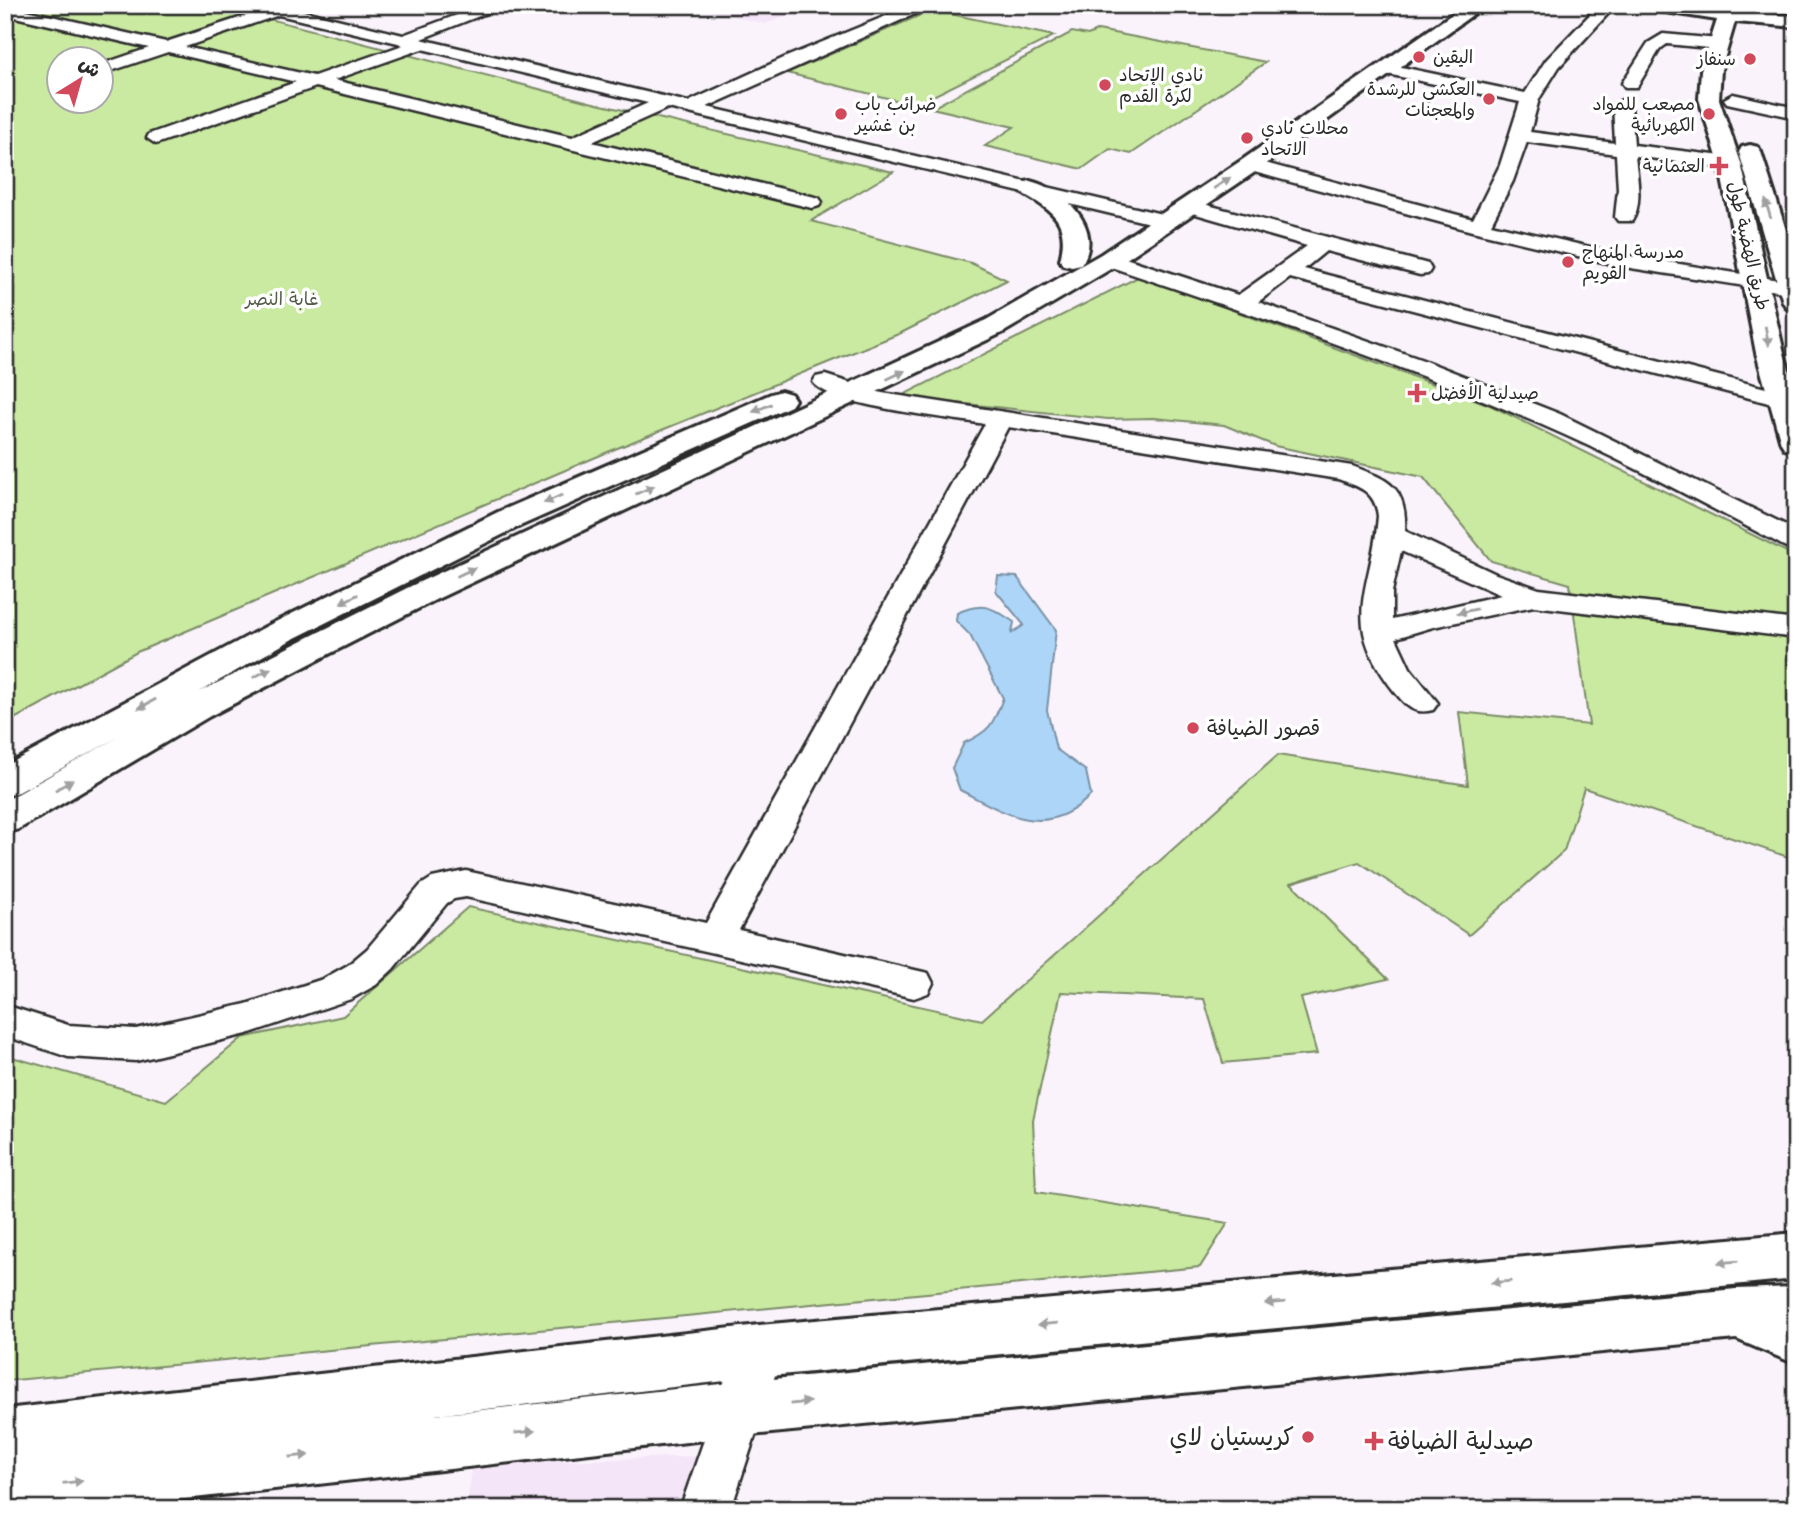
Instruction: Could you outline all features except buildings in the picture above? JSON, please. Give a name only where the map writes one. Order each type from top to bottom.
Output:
[{"type":"main road","points":[[5,783],[186,698],[377,616],[995,326],[1110,259],[1166,214],[1454,5]]},
{"type":"main road","points":[[5,819],[186,698],[509,519],[678,443],[825,382],[972,313],[1166,214],[1250,165],[1477,5]]},
{"type":"main road","points":[[1653,5],[1796,15]]},
{"type":"main road","points":[[1690,5],[1796,22]]},
{"type":"main road","name":"طريق الهضبة طول","points":[[1739,11],[1719,44],[1711,70],[1709,99],[1730,163],[1770,354],[1796,443]]},
{"type":"main road","name":"طريق الهضبة طول","points":[[1739,11],[1727,76],[1793,295]]},
{"type":"main road","points":[[1030,188],[1059,206],[1075,226],[1077,237],[1072,260]]},
{"type":"main road","points":[[509,519],[538,539]]},
{"type":"main road","points":[[5,1437],[758,1351],[1796,1256]]},
{"type":"main road","points":[[1329,1297],[1343,1350]]},
{"type":"main road","points":[[5,1490],[740,1409],[1343,1350],[1736,1314],[1796,1312]]},
{"type":"main road","points":[[1736,1314],[1796,1339]]},
{"type":"street","points":[[257,5],[1030,188],[1316,242],[1420,269]]},
{"type":"street","points":[[116,64],[310,5]]},
{"type":"street","points":[[156,138],[314,82],[499,5]]},
{"type":"street","points":[[690,108],[792,61],[928,5]]},
{"type":"street","points":[[1479,227],[1499,194],[1521,136],[1530,99],[1552,64],[1608,5]]},
{"type":"street","points":[[21,15],[314,82],[811,202]]},
{"type":"street","points":[[1630,83],[1654,47],[1663,39],[1719,44]]},
{"type":"street","points":[[1387,69],[1530,99]]},
{"type":"street","points":[[1733,99],[1796,114]]},
{"type":"street","points":[[573,144],[666,103]]},
{"type":"street","points":[[1622,105],[1628,189],[1625,218]]},
{"type":"street","points":[[1521,136],[1730,163]]},
{"type":"street","points":[[1250,165],[1479,227],[1625,261],[1756,284],[1793,295]]},
{"type":"street","points":[[1241,303],[1317,249],[1316,242]]},
{"type":"street","points":[[1110,259],[1241,303],[1517,404],[1602,443],[1796,541]]},
{"type":"street","points":[[1288,271],[1784,400]]},
{"type":"street","points":[[825,382],[854,394],[1343,472],[1367,480],[1384,491],[1390,502],[1390,535],[1376,603],[1379,633],[1387,657],[1403,684],[1422,703]]},
{"type":"street","points":[[716,937],[1000,419]]},
{"type":"street","points":[[1390,535],[1486,580],[1534,597],[1796,629]]},
{"type":"street","points":[[1379,633],[1427,619],[1534,597]]},
{"type":"street","points":[[5,1020],[68,1041],[136,1045],[247,1018],[337,989],[362,975],[380,959],[434,894],[445,887],[466,884],[716,937],[914,983]]},
{"type":"street","points":[[705,1509],[758,1351]]},
{"type":"shaded area","points":[[685,5],[811,5],[766,24]]},
{"type":"shaded area","points":[[811,5],[881,5],[857,15]]},
{"type":"shaded area","points":[[704,1456],[681,1509],[466,1509],[473,1464]]},
{"type":"green space","name":"غابة النصر","points":[[5,5],[215,5],[597,104],[893,172],[811,221],[971,263],[1007,280],[901,333],[615,449],[137,652],[5,724]]},
{"type":"green space","points":[[932,10],[1054,36],[915,105],[787,73]]},
{"type":"green space","points":[[1098,30],[1266,62],[1131,154],[1110,149],[1082,169],[985,146],[1014,127],[932,108],[1072,32],[1088,35]]},
{"type":"green space","points":[[1140,276],[1490,405],[1787,552],[1796,593],[1796,837],[1788,836],[1794,859],[1584,788],[1564,851],[1469,935],[1359,862],[1291,883],[1388,979],[1301,998],[1317,1054],[1223,1063],[1204,999],[1061,992],[1033,1120],[1036,1192],[1228,1223],[1200,1267],[5,1381],[5,1055],[166,1101],[242,1038],[343,1016],[468,907],[982,1020],[1278,755],[1468,785],[1459,712],[1589,725],[1570,584],[1491,561],[1423,477],[1275,446],[1224,425],[1154,418],[1108,419],[899,397]]},
{"type":"water","points":[[998,576],[1017,577],[1056,630],[1047,710],[1056,749],[1086,771],[1091,795],[1074,809],[1058,817],[1026,819],[994,807],[960,790],[952,768],[964,743],[990,726],[1003,698],[970,635],[956,621],[957,613],[974,607],[987,607],[1014,622],[1012,633],[1024,625],[996,591]]},
{"type":"place","name":"اليقين","points":[[1419,57]]},
{"type":"place","name":"سنفاز","points":[[1750,59]]},
{"type":"place","name":"نادي الإتحاد لكرة القدم","points":[[1105,85]]},
{"type":"place","name":"العكشي للرشدة والمعجنات","points":[[1489,99]]},
{"type":"place","name":"ضرائب باب بن غشير","points":[[841,114]]},
{"type":"place","name":"مصعب للمواد الكهربائية","points":[[1709,114]]},
{"type":"place","name":"محلات نادي الاتحاد","points":[[1247,138]]},
{"type":"place","name":"العثمانية","points":[[1719,166]]},
{"type":"place","name":"مدرسة المنهاج القويم","points":[[1568,262]]},
{"type":"place","name":"صيدلية الأفضل","points":[[1417,393]]},
{"type":"place","name":"قصور الضيافة","points":[[1193,728]]},
{"type":"place","name":"كريستيان لاي","points":[[1308,1437]]},
{"type":"place","name":"صيدلية الضيافة","points":[[1374,1441]]}]
